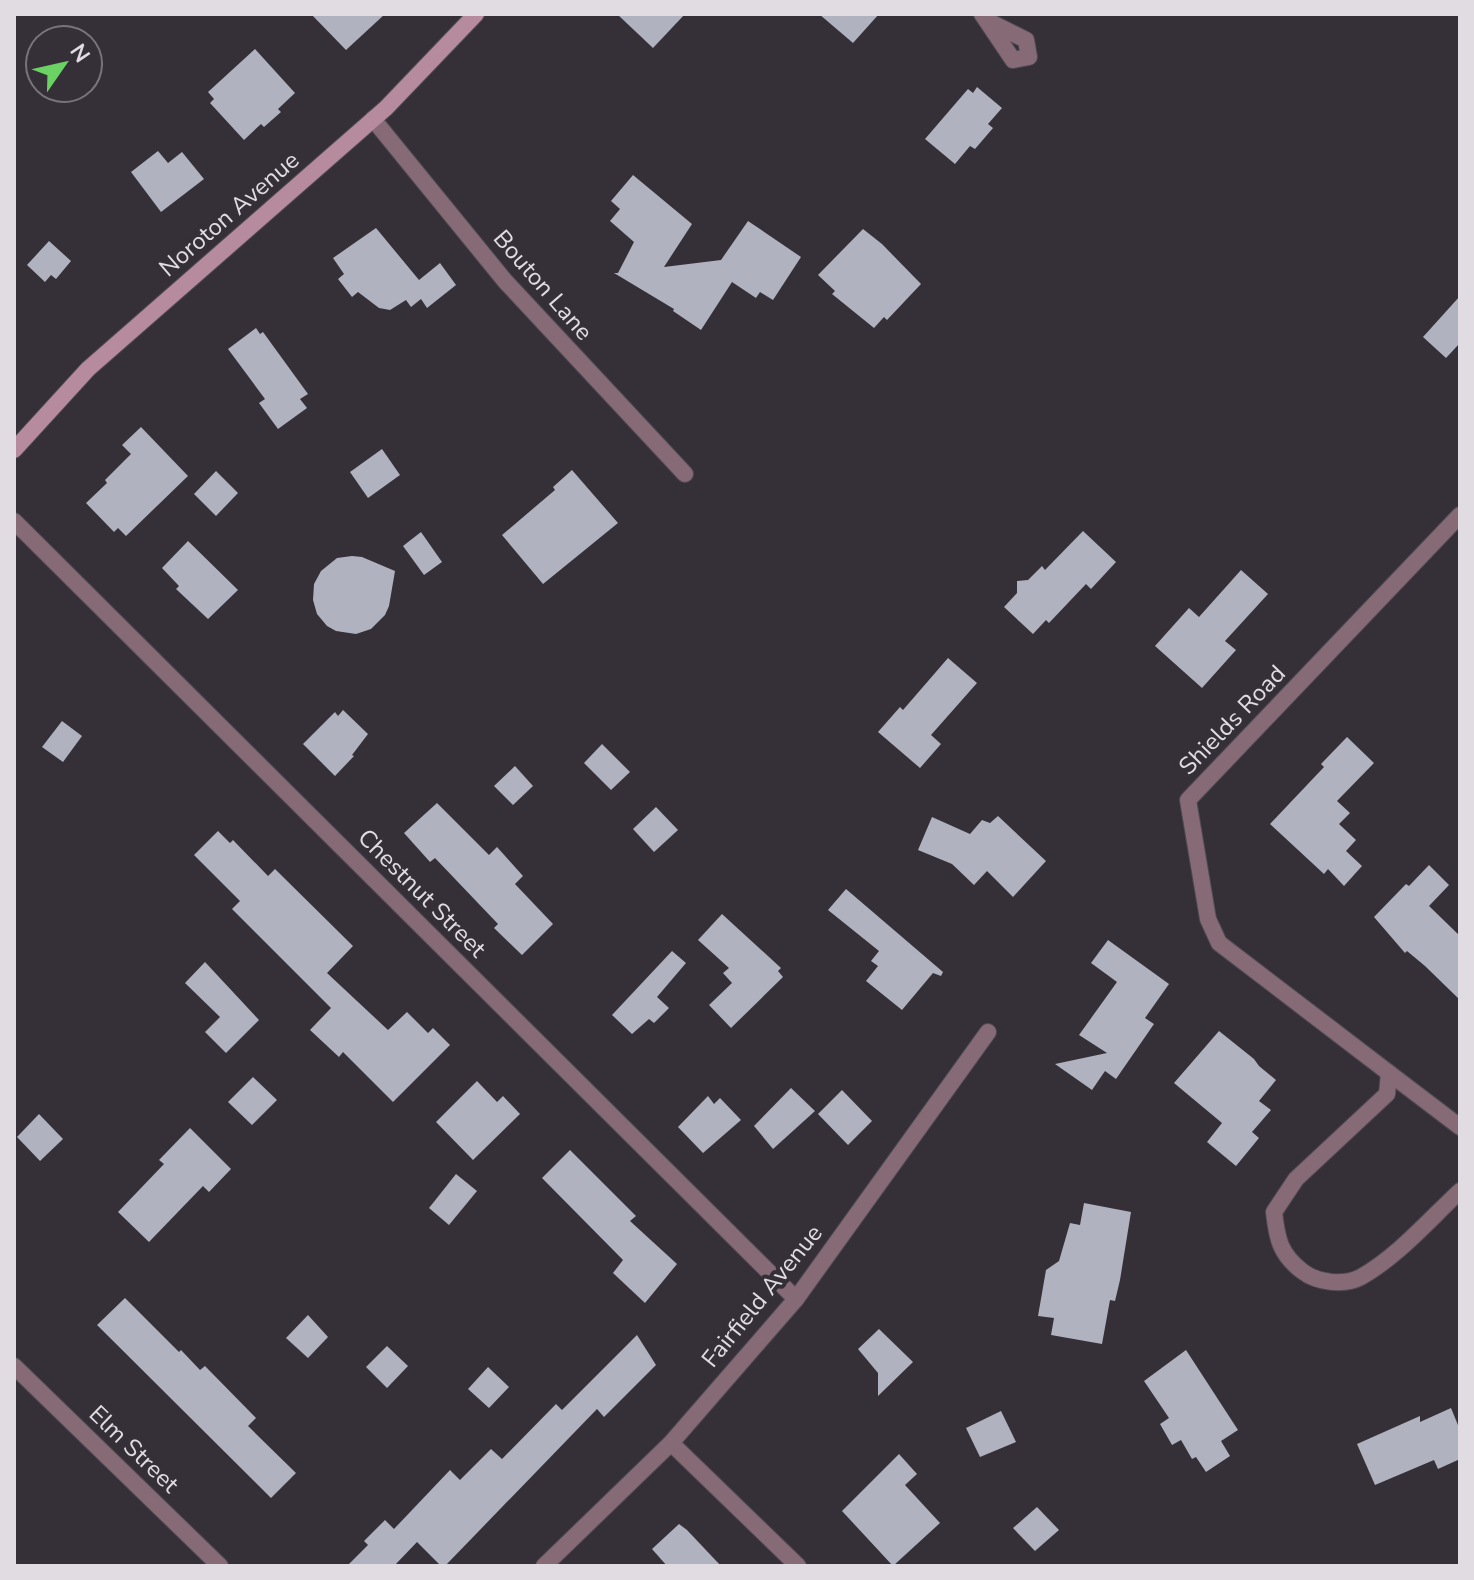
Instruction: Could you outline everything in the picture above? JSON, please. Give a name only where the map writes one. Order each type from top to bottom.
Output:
[{"type":"main road","name":"Noroton Avenue","points":[[14,450],[88,369],[373,119],[476,14]]},
{"type":"street","name":"Bouton Lane","points":[[373,119],[505,281],[685,474]]},
{"type":"street","name":"Shields Road","points":[[1460,515],[1188,800],[1208,919],[1219,943],[1460,1127]]},
{"type":"street","name":"Chestnut Street","points":[[14,521],[796,1299]]},
{"type":"street","name":"Fairfield Avenue","points":[[544,1566],[671,1443],[796,1299],[988,1032]]},
{"type":"street","points":[[1389,1073],[1387,1094],[1296,1179],[1274,1212],[1277,1237],[1288,1260],[1311,1278],[1337,1282],[1359,1278],[1404,1244],[1460,1191]]},
{"type":"street","name":"Elm Street","points":[[14,1367],[220,1566]]},
{"type":"street","points":[[671,1443],[798,1566]]},
{"type":"building","points":[[311,14],[385,14],[346,50]]},
{"type":"building","points":[[617,14],[685,14],[653,48]]},
{"type":"building","points":[[819,14],[879,14],[853,43]]},
{"type":"building","points":[[255,49],[295,93],[278,109],[281,112],[264,127],[261,124],[244,140],[210,103],[214,99],[208,92]]},
{"type":"building","points":[[977,87],[1002,108],[988,124],[993,128],[975,149],[970,146],[955,164],[925,139],[968,89],[973,93]]},
{"type":"building","points":[[158,151],[168,163],[182,152],[204,179],[161,212],[131,172]]},
{"type":"building","points":[[633,175],[692,224],[664,267],[721,260],[748,221],[801,257],[773,300],[760,292],[756,298],[732,282],[701,330],[674,309],[614,273],[618,273],[634,242],[610,221],[620,209],[611,201]]},
{"type":"building","points":[[376,228],[419,280],[440,263],[456,285],[427,308],[421,299],[411,307],[406,300],[390,310],[379,308],[358,292],[352,297],[338,279],[344,274],[333,258]]},
{"type":"building","points":[[863,229],[921,284],[887,320],[884,317],[874,328],[832,294],[835,291],[818,275]]},
{"type":"building","points":[[49,241],[71,261],[56,279],[51,275],[45,282],[27,265]]},
{"type":"building","points":[[1460,296],[1460,343],[1446,358],[1423,337]]},
{"type":"building","points":[[256,328],[260,334],[263,332],[308,394],[300,399],[307,408],[278,429],[259,403],[265,399],[228,349]]},
{"type":"building","points":[[141,427],[188,476],[126,536],[118,528],[114,532],[86,503],[131,454],[122,445]]},
{"type":"building","points":[[382,449],[400,475],[368,498],[350,472]]},
{"type":"building","points":[[572,470],[618,523],[543,584],[502,535],[555,490],[553,487]]},
{"type":"building","points":[[216,471],[238,493],[216,516],[194,494]]},
{"type":"building","points":[[1083,531],[1116,562],[1091,589],[1086,584],[1049,623],[1046,620],[1033,634],[1004,607],[1017,593],[1017,581],[1028,580],[1042,566],[1045,570]]},
{"type":"building","points":[[421,532],[442,562],[424,575],[403,546]]},
{"type":"building","points":[[188,541],[238,590],[208,619],[176,589],[179,586],[162,568]]},
{"type":"building","points":[[352,556],[395,571],[385,615],[371,629],[356,634],[336,631],[327,626],[317,614],[313,600],[314,584],[321,571],[337,558]]},
{"type":"building","points":[[1241,570],[1268,594],[1225,641],[1236,650],[1202,688],[1155,646],[1189,608],[1199,617]]},
{"type":"building","points":[[948,658],[977,683],[931,735],[941,744],[920,768],[878,732],[900,707],[903,710]]},
{"type":"building","points":[[343,710],[368,734],[354,756],[335,776],[303,744],[335,712],[338,716]]},
{"type":"building","points":[[62,721],[82,736],[63,762],[42,747]]},
{"type":"building","points":[[1347,737],[1374,763],[1337,801],[1350,813],[1339,824],[1356,840],[1346,851],[1362,866],[1344,886],[1328,869],[1324,874],[1270,824],[1324,767],[1321,764]]},
{"type":"building","points":[[602,744],[630,772],[611,790],[584,763]]},
{"type":"building","points":[[515,766],[533,786],[513,805],[494,786]]},
{"type":"building","points":[[437,803],[489,855],[497,847],[523,876],[515,884],[553,924],[522,955],[494,928],[498,924],[435,858],[430,862],[404,833]]},
{"type":"building","points":[[656,807],[678,830],[654,852],[633,829]]},
{"type":"building","points":[[998,816],[1046,861],[1013,897],[987,871],[974,885],[952,864],[918,850],[932,817],[970,834],[982,820],[990,823]]},
{"type":"building","points":[[218,831],[230,843],[233,840],[268,876],[275,869],[353,946],[327,973],[388,1030],[407,1012],[428,1033],[433,1028],[450,1045],[393,1102],[343,1052],[339,1057],[310,1030],[331,1008],[232,909],[240,901],[194,855]]},
{"type":"building","points":[[1429,865],[1449,885],[1429,906],[1460,936],[1460,1000],[1425,966],[1407,951],[1405,953],[1374,917]]},
{"type":"building","points":[[846,889],[943,972],[941,976],[933,973],[902,1010],[866,981],[878,966],[871,961],[879,951],[828,910]]},
{"type":"building","points":[[722,914],[781,968],[778,971],[783,977],[731,1028],[709,1005],[732,983],[723,973],[729,968],[698,940]]},
{"type":"building","points":[[1108,940],[1169,984],[1145,1018],[1154,1024],[1116,1079],[1105,1071],[1092,1090],[1055,1064],[1107,1053],[1079,1035],[1117,982],[1091,963]]},
{"type":"building","points":[[672,951],[686,963],[657,997],[669,1008],[654,1023],[649,1019],[632,1034],[612,1015]]},
{"type":"building","points":[[205,962],[259,1020],[226,1053],[205,1032],[220,1017],[185,983]]},
{"type":"building","points":[[1219,1031],[1276,1080],[1259,1101],[1271,1110],[1252,1132],[1259,1138],[1236,1166],[1207,1142],[1222,1123],[1174,1083]]},
{"type":"building","points":[[253,1077],[277,1100],[252,1125],[228,1102]]},
{"type":"building","points":[[477,1081],[497,1102],[503,1096],[520,1114],[473,1160],[436,1122]]},
{"type":"building","points":[[791,1088],[815,1111],[773,1149],[754,1126]]},
{"type":"building","points":[[842,1090],[872,1121],[848,1145],[818,1114]]},
{"type":"building","points":[[708,1096],[714,1104],[720,1098],[741,1120],[703,1153],[678,1127]]},
{"type":"building","points":[[39,1114],[63,1139],[40,1161],[17,1137]]},
{"type":"building","points":[[190,1128],[231,1169],[209,1192],[203,1186],[149,1242],[118,1212],[164,1164],[159,1160]]},
{"type":"building","points":[[570,1150],[636,1216],[630,1221],[677,1264],[645,1303],[613,1273],[623,1260],[542,1178]]},
{"type":"building","points":[[456,1174],[477,1191],[449,1225],[429,1208]]},
{"type":"building","points":[[1084,1203],[1131,1212],[1120,1280],[1115,1301],[1110,1300],[1102,1344],[1051,1335],[1054,1318],[1038,1316],[1046,1270],[1059,1261],[1070,1223],[1080,1225]]},
{"type":"building","points":[[125,1298],[200,1370],[205,1366],[256,1418],[248,1426],[296,1473],[271,1498],[97,1325]]},
{"type":"building","points":[[308,1315],[328,1337],[308,1358],[286,1338]]},
{"type":"building","points":[[879,1329],[913,1362],[878,1396],[878,1373],[858,1349]]},
{"type":"building","points":[[637,1335],[656,1365],[604,1417],[597,1409],[445,1566],[441,1566],[417,1542],[394,1566],[347,1566],[368,1545],[364,1541],[385,1520],[394,1529],[450,1470],[460,1480],[491,1449],[502,1459],[556,1404],[562,1410]]},
{"type":"building","points":[[387,1346],[408,1366],[387,1388],[366,1367]]},
{"type":"building","points":[[1186,1350],[1238,1430],[1221,1441],[1230,1456],[1206,1472],[1196,1457],[1192,1459],[1181,1440],[1172,1445],[1160,1424],[1169,1418],[1144,1381]]},
{"type":"building","points":[[488,1367],[509,1387],[489,1408],[468,1389]]},
{"type":"building","points":[[1451,1408],[1460,1430],[1460,1459],[1438,1469],[1434,1460],[1375,1485],[1357,1444],[1420,1416],[1420,1422]]},
{"type":"building","points":[[1001,1411],[1016,1442],[980,1457],[966,1428]]},
{"type":"building","points":[[899,1454],[917,1474],[905,1485],[940,1523],[893,1566],[842,1511]]},
{"type":"building","points":[[1037,1507],[1059,1530],[1035,1551],[1013,1528]]},
{"type":"building","points":[[679,1524],[721,1566],[667,1566],[652,1549]]}]
